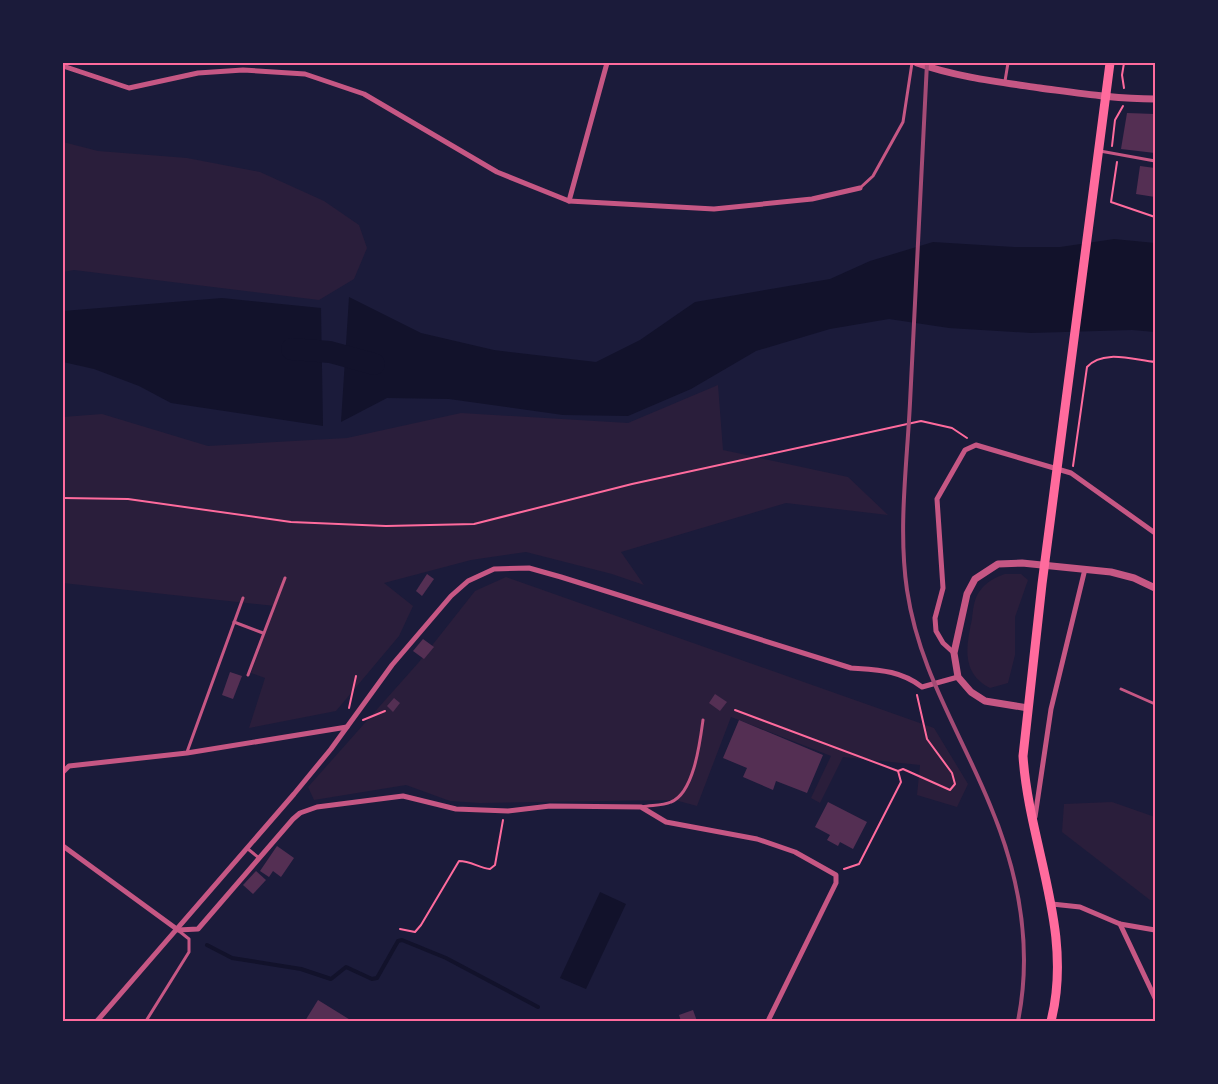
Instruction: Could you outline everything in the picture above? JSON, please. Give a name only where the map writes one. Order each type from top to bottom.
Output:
[{"type":"highway","points":[[1051,1021],[1058,991],[1052,904],[1025,785],[1023,756],[1042,584],[1110,63]]},
{"type":"street","points":[[569,201],[607,63]]},
{"type":"street","points":[[917,63],[938,71],[1005,83],[1105,96],[1155,99]]},
{"type":"street","points":[[63,66],[129,88],[198,73],[243,70],[305,74],[364,94],[497,172],[569,201],[714,209],[812,199],[860,188]]},
{"type":"street","points":[[954,653],[943,643],[936,631],[935,618],[943,588],[937,499],[965,450],[976,445],[1071,473],[1155,533]]},
{"type":"street","points":[[1028,708],[985,701],[971,692],[958,677],[954,653],[967,594],[975,579],[999,564],[1022,563],[1123,575],[1155,588]]},
{"type":"street","points":[[97,1021],[294,794],[392,665],[443,603],[468,581],[495,569],[529,568],[851,668],[896,672],[909,677],[922,687],[958,677]]},
{"type":"street","points":[[1033,823],[1043,774],[1051,709],[1085,569]]},
{"type":"street","points":[[63,772],[69,765],[187,753],[347,727]]},
{"type":"street","points":[[63,846],[178,930],[198,929],[300,813],[317,807],[403,796],[456,809],[503,811],[550,806],[641,807],[666,822],[757,839],[795,852],[836,875],[836,883],[769,1021]]},
{"type":"street","points":[[1052,904],[1080,907],[1120,924],[1155,930]]},
{"type":"street","points":[[1120,924],[1155,998]]},
{"type":"lane","points":[[860,188],[873,176],[903,122],[912,63]]},
{"type":"lane","points":[[1005,83],[1008,63]]},
{"type":"lane","points":[[1099,150],[1155,160]]},
{"type":"lane","points":[[248,675],[285,578]]},
{"type":"lane","points":[[187,753],[243,598]]},
{"type":"lane","points":[[234,622],[264,633]]},
{"type":"lane","points":[[1121,689],[1155,704]]},
{"type":"lane","points":[[641,807],[671,802],[684,792],[699,748],[703,720]]},
{"type":"lane","points":[[246,848],[259,859]]},
{"type":"lane","points":[[146,1021],[189,952],[189,939],[178,930]]},
{"type":"path","points":[[1124,63],[1122,75],[1124,87]]},
{"type":"path","points":[[1115,120],[1122,111]]},
{"type":"path","points":[[1118,154],[1111,202],[1155,217]]},
{"type":"path","points":[[1071,473],[1087,367],[1093,361],[1105,356],[1155,362]]},
{"type":"path","points":[[63,498],[128,499],[291,522],[386,526],[474,524],[632,484],[921,421],[952,428],[976,445]]},
{"type":"path","points":[[348,711],[356,675]]},
{"type":"path","points":[[735,711],[898,771],[903,769],[950,790],[955,784],[952,773],[927,739],[915,697],[922,687]]},
{"type":"path","points":[[360,722],[385,711]]},
{"type":"path","points":[[836,875],[845,868],[860,864],[901,782],[898,771]]},
{"type":"path","points":[[400,929],[415,932],[459,861],[469,861],[490,869],[495,865],[504,827],[503,811]]},
{"type":"shaded area","points":[[63,142],[98,151],[187,158],[260,172],[324,201],[359,225],[367,248],[354,279],[319,300],[74,270],[63,272]]},
{"type":"shaded area","points":[[1114,239],[1155,243],[1155,332],[1132,330],[1031,333],[949,328],[889,319],[830,329],[756,351],[691,389],[628,416],[563,415],[449,399],[387,398],[341,422],[349,297],[421,333],[494,350],[596,362],[640,340],[695,302],[830,279],[870,261],[933,242],[1014,247],[1060,247]]},
{"type":"shaded area","points":[[222,298],[321,308],[323,426],[171,403],[139,386],[94,369],[63,362],[63,311]]},
{"type":"shaded area","points":[[718,385],[723,450],[848,477],[888,515],[786,503],[621,552],[644,585],[612,574],[526,552],[471,560],[384,583],[413,606],[399,636],[336,711],[249,728],[265,678],[251,673],[275,606],[63,583],[63,417],[102,414],[208,446],[347,438],[461,413],[628,423]]},
{"type":"shaded area","points":[[1005,574],[1021,574],[1028,580],[1015,617],[1015,655],[1008,683],[990,688],[974,675],[970,667],[968,639],[977,595],[987,583]]},
{"type":"shaded area","points":[[506,577],[934,728],[968,784],[957,807],[917,795],[920,765],[843,757],[820,803],[811,798],[831,756],[731,717],[697,806],[675,800],[480,803],[450,801],[406,785],[314,800],[308,787],[419,662],[475,591]]},
{"type":"shaded area","points":[[1112,802],[1155,817],[1155,900],[1150,900],[1062,832],[1064,804]]},
{"type":"shaded area","points":[[600,892],[626,904],[586,989],[560,978]]},
{"type":"building","points":[[1127,113],[1155,114],[1155,153],[1121,149]]},
{"type":"building","points":[[1140,166],[1155,168],[1155,197],[1136,194]]},
{"type":"building","points":[[427,574],[434,579],[422,596],[416,591]]},
{"type":"building","points":[[423,639],[434,647],[424,659],[413,651]]},
{"type":"building","points":[[230,672],[242,676],[233,699],[222,695]]},
{"type":"building","points":[[715,694],[727,702],[720,711],[709,703]]},
{"type":"building","points":[[394,698],[400,703],[393,712],[387,706]]},
{"type":"building","points":[[739,720],[823,755],[807,793],[776,781],[773,790],[743,777],[747,768],[723,758]]},
{"type":"building","points":[[828,802],[867,822],[853,849],[840,842],[838,846],[827,840],[830,835],[815,827]]},
{"type":"building","points":[[277,846],[294,858],[281,877],[273,871],[269,877],[260,871]]},
{"type":"building","points":[[256,871],[266,880],[253,894],[243,885]]},
{"type":"building","points":[[318,1000],[352,1021],[305,1021]]},
{"type":"building","points":[[693,1010],[697,1021],[681,1021],[679,1015]]},
{"type":"waterway","points":[[292,349],[330,352],[374,364]]},
{"type":"waterway","points":[[207,945],[232,958],[301,969],[331,979],[346,967],[372,979],[377,978],[398,941],[402,940],[446,958],[538,1007]]},
{"type":"railway","points":[[927,63],[904,497],[904,567],[913,619],[921,647],[942,700],[990,805],[1016,884],[1024,965],[1018,1021]]}]
